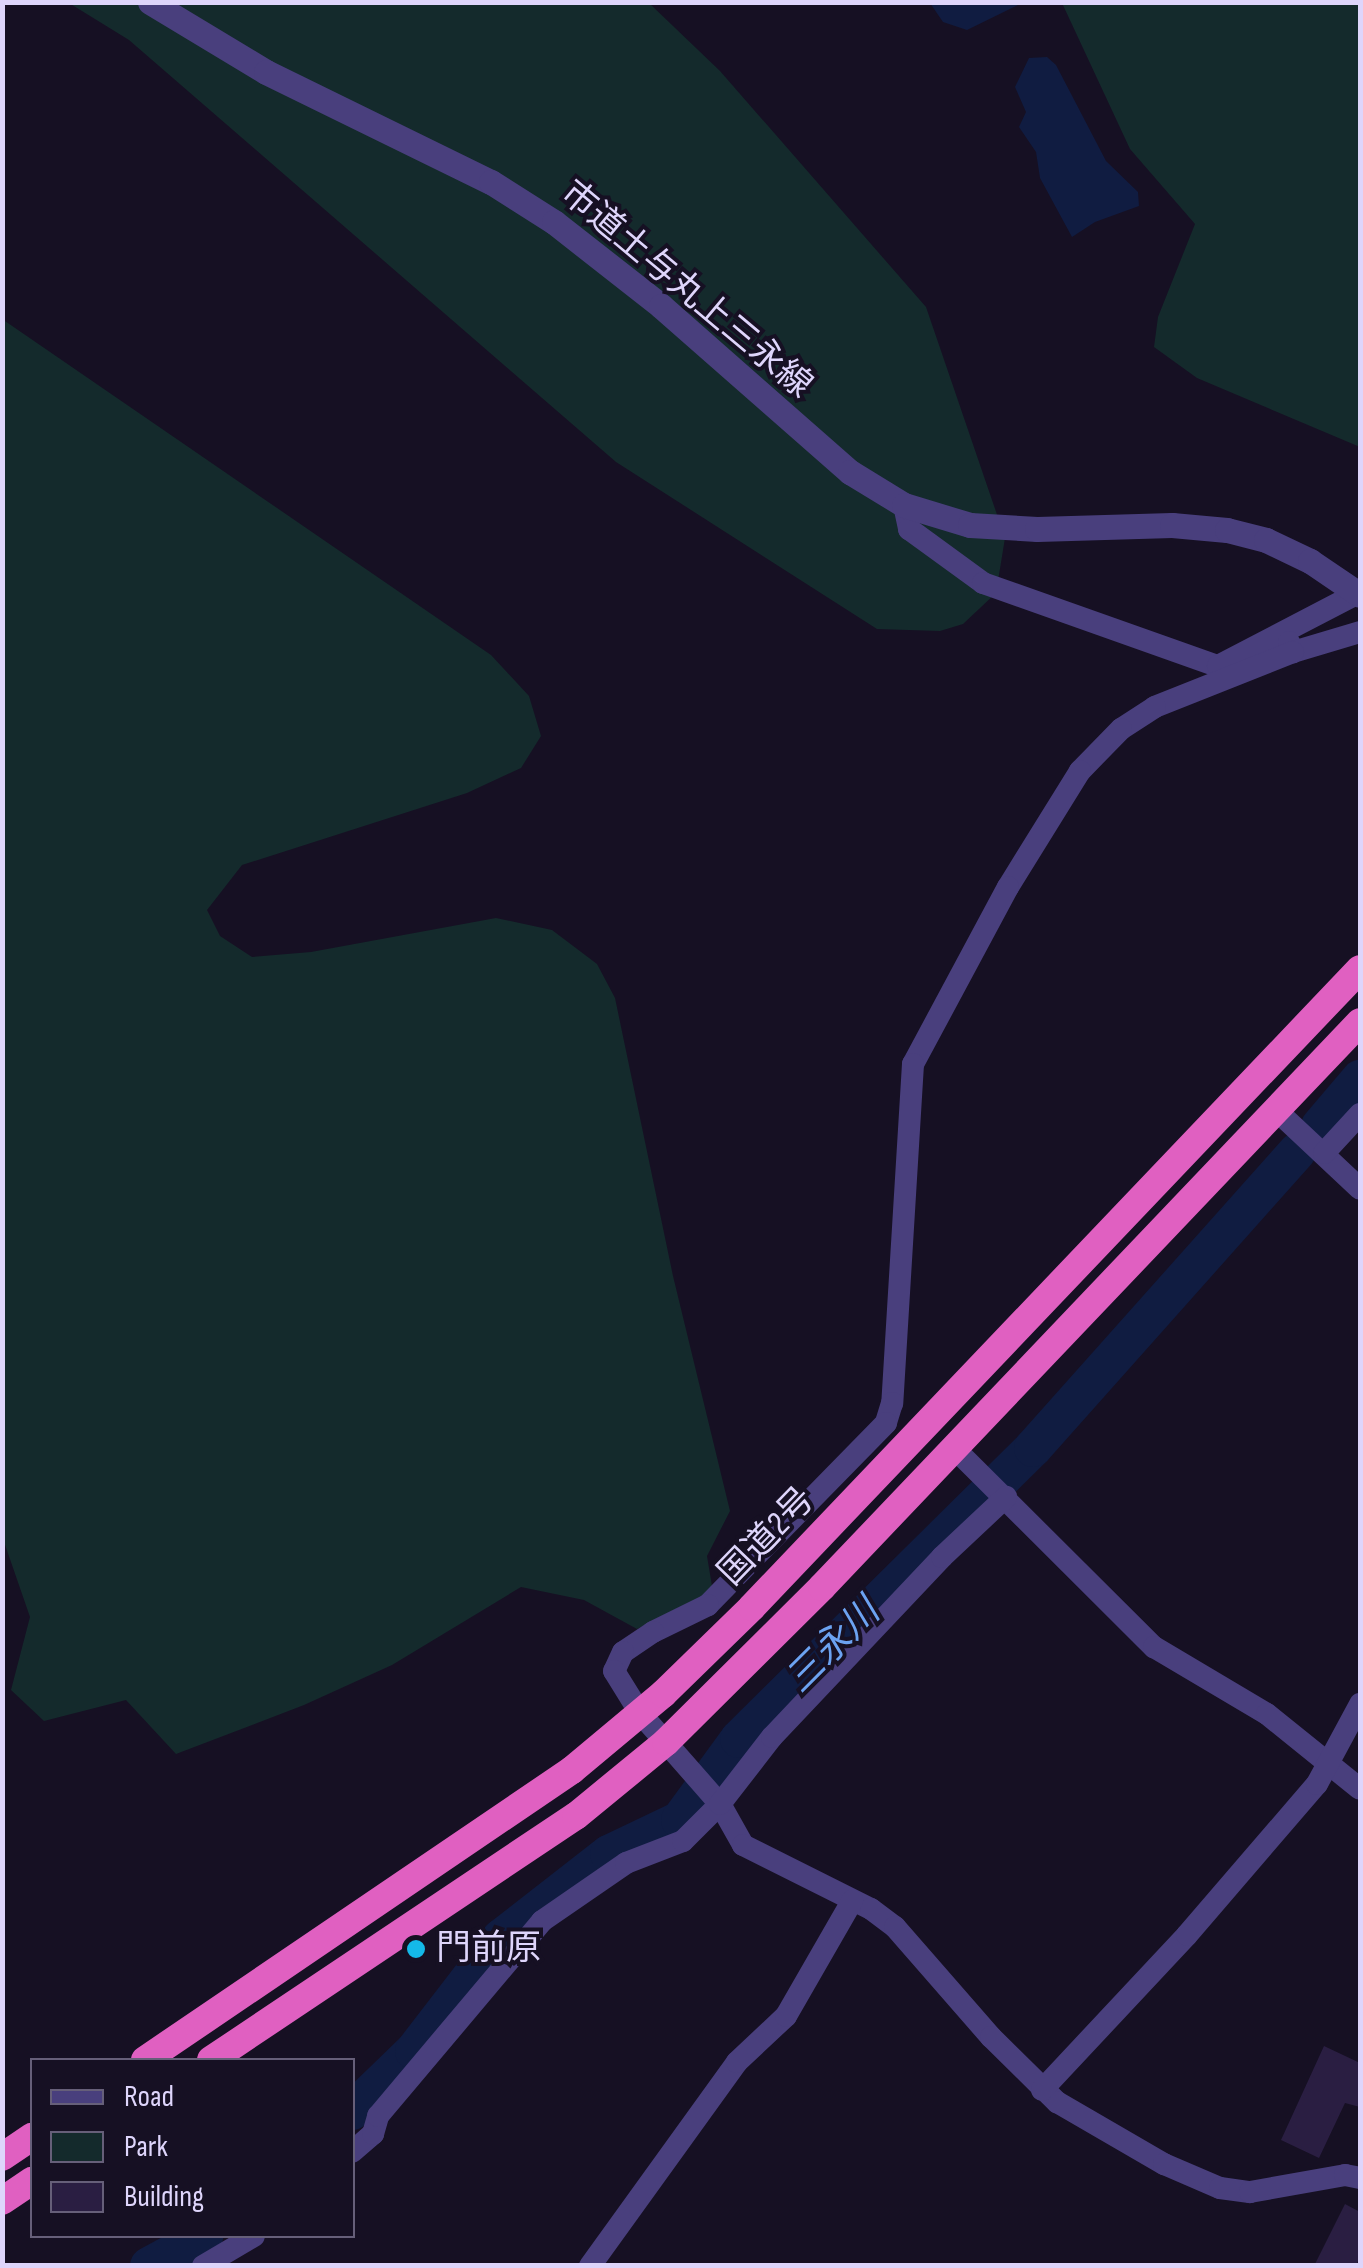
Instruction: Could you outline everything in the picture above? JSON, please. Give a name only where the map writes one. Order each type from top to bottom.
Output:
[{"type":"highway","name":"国道2号","points":[[147,2058],[572,1770],[640,1713],[752,1607],[1360,969]]},
{"type":"highway","name":"国道2号","points":[[213,2058],[674,1752],[964,1458],[1276,1110],[1360,1022]]},
{"type":"highway","points":[[2,2157],[30,2138]]},
{"type":"highway","points":[[2,2201],[30,2182]]},
{"type":"street","name":"市道土与丸上三永線","points":[[150,2],[266,72],[491,182],[554,222],[661,306],[837,461],[904,504],[970,525],[1037,529],[1172,525],[1226,530],[1266,540],[1310,561],[1360,593]]},
{"type":"street","points":[[904,504],[908,529],[983,583],[1218,666],[1289,642],[1360,632]]},
{"type":"street","points":[[1360,593],[1289,642],[1154,707],[1121,729],[1080,771],[1008,887],[914,1064],[892,1403],[886,1423],[708,1606],[653,1632],[623,1652],[614,1672],[640,1713],[718,1801],[743,1845],[895,1927],[1042,2090],[1164,2164],[1220,2188],[1250,2192],[1345,2176],[1360,2178]]},
{"type":"street","points":[[1276,1110],[1360,1188]]},
{"type":"street","points":[[1324,1153],[1360,1114]]},
{"type":"street","points":[[964,1458],[1154,1647],[1268,1714],[1328,1759],[1360,1789]]},
{"type":"street","points":[[355,2149],[373,2134],[378,2116],[542,1921],[626,1863],[683,1842],[785,1723],[1002,1493]]},
{"type":"street","points":[[1042,2090],[1200,1920],[1317,1784],[1360,1704]]},
{"type":"street","points":[[590,2266],[737,2062],[786,2016],[852,1901]]},
{"type":"street","points":[[203,2266],[251,2238]]},
{"type":"green space","points":[[69,3],[649,3],[720,71],[926,307],[1005,538],[996,593],[963,624],[940,631],[877,629],[616,462],[129,40]]},
{"type":"green space","points":[[1062,3],[1360,3],[1360,447],[1197,378],[1154,347],[1158,317],[1195,224],[1130,149]]},
{"type":"green space","points":[[2,319],[491,655],[529,696],[541,736],[521,768],[467,793],[242,865],[207,910],[220,936],[252,957],[311,952],[496,918],[552,930],[597,964],[615,998],[673,1276],[730,1511],[707,1556],[713,1592],[637,1629],[584,1600],[521,1587],[392,1665],[304,1705],[176,1754],[126,1700],[44,1721],[11,1690],[30,1617],[2,1536]]},
{"type":"water","points":[[930,2],[1022,3],[967,30],[943,22]]},
{"type":"water","points":[[1047,57],[1056,65],[1106,161],[1138,192],[1139,206],[1095,222],[1072,237],[1040,178],[1036,152],[1019,127],[1026,112],[1015,87],[1029,58]]},
{"type":"building","points":[[1324,2046],[1360,2063],[1360,2107],[1345,2103],[1319,2158],[1281,2140]]},
{"type":"building","points":[[1345,2204],[1360,2212],[1360,2256],[1356,2266],[1314,2266]]},
{"type":"waterway","name":"三永川","points":[[1320,1126],[1360,1079]]},
{"type":"waterway","name":"三永川","points":[[355,2108],[414,2051],[501,1938],[609,1854],[680,1820],[739,1739],[1033,1448],[1297,1152]]},
{"type":"waterway","name":"三永川","points":[[149,2266],[200,2238]]},
{"type":"place","name":"門前原","points":[[416,1949]]}]
